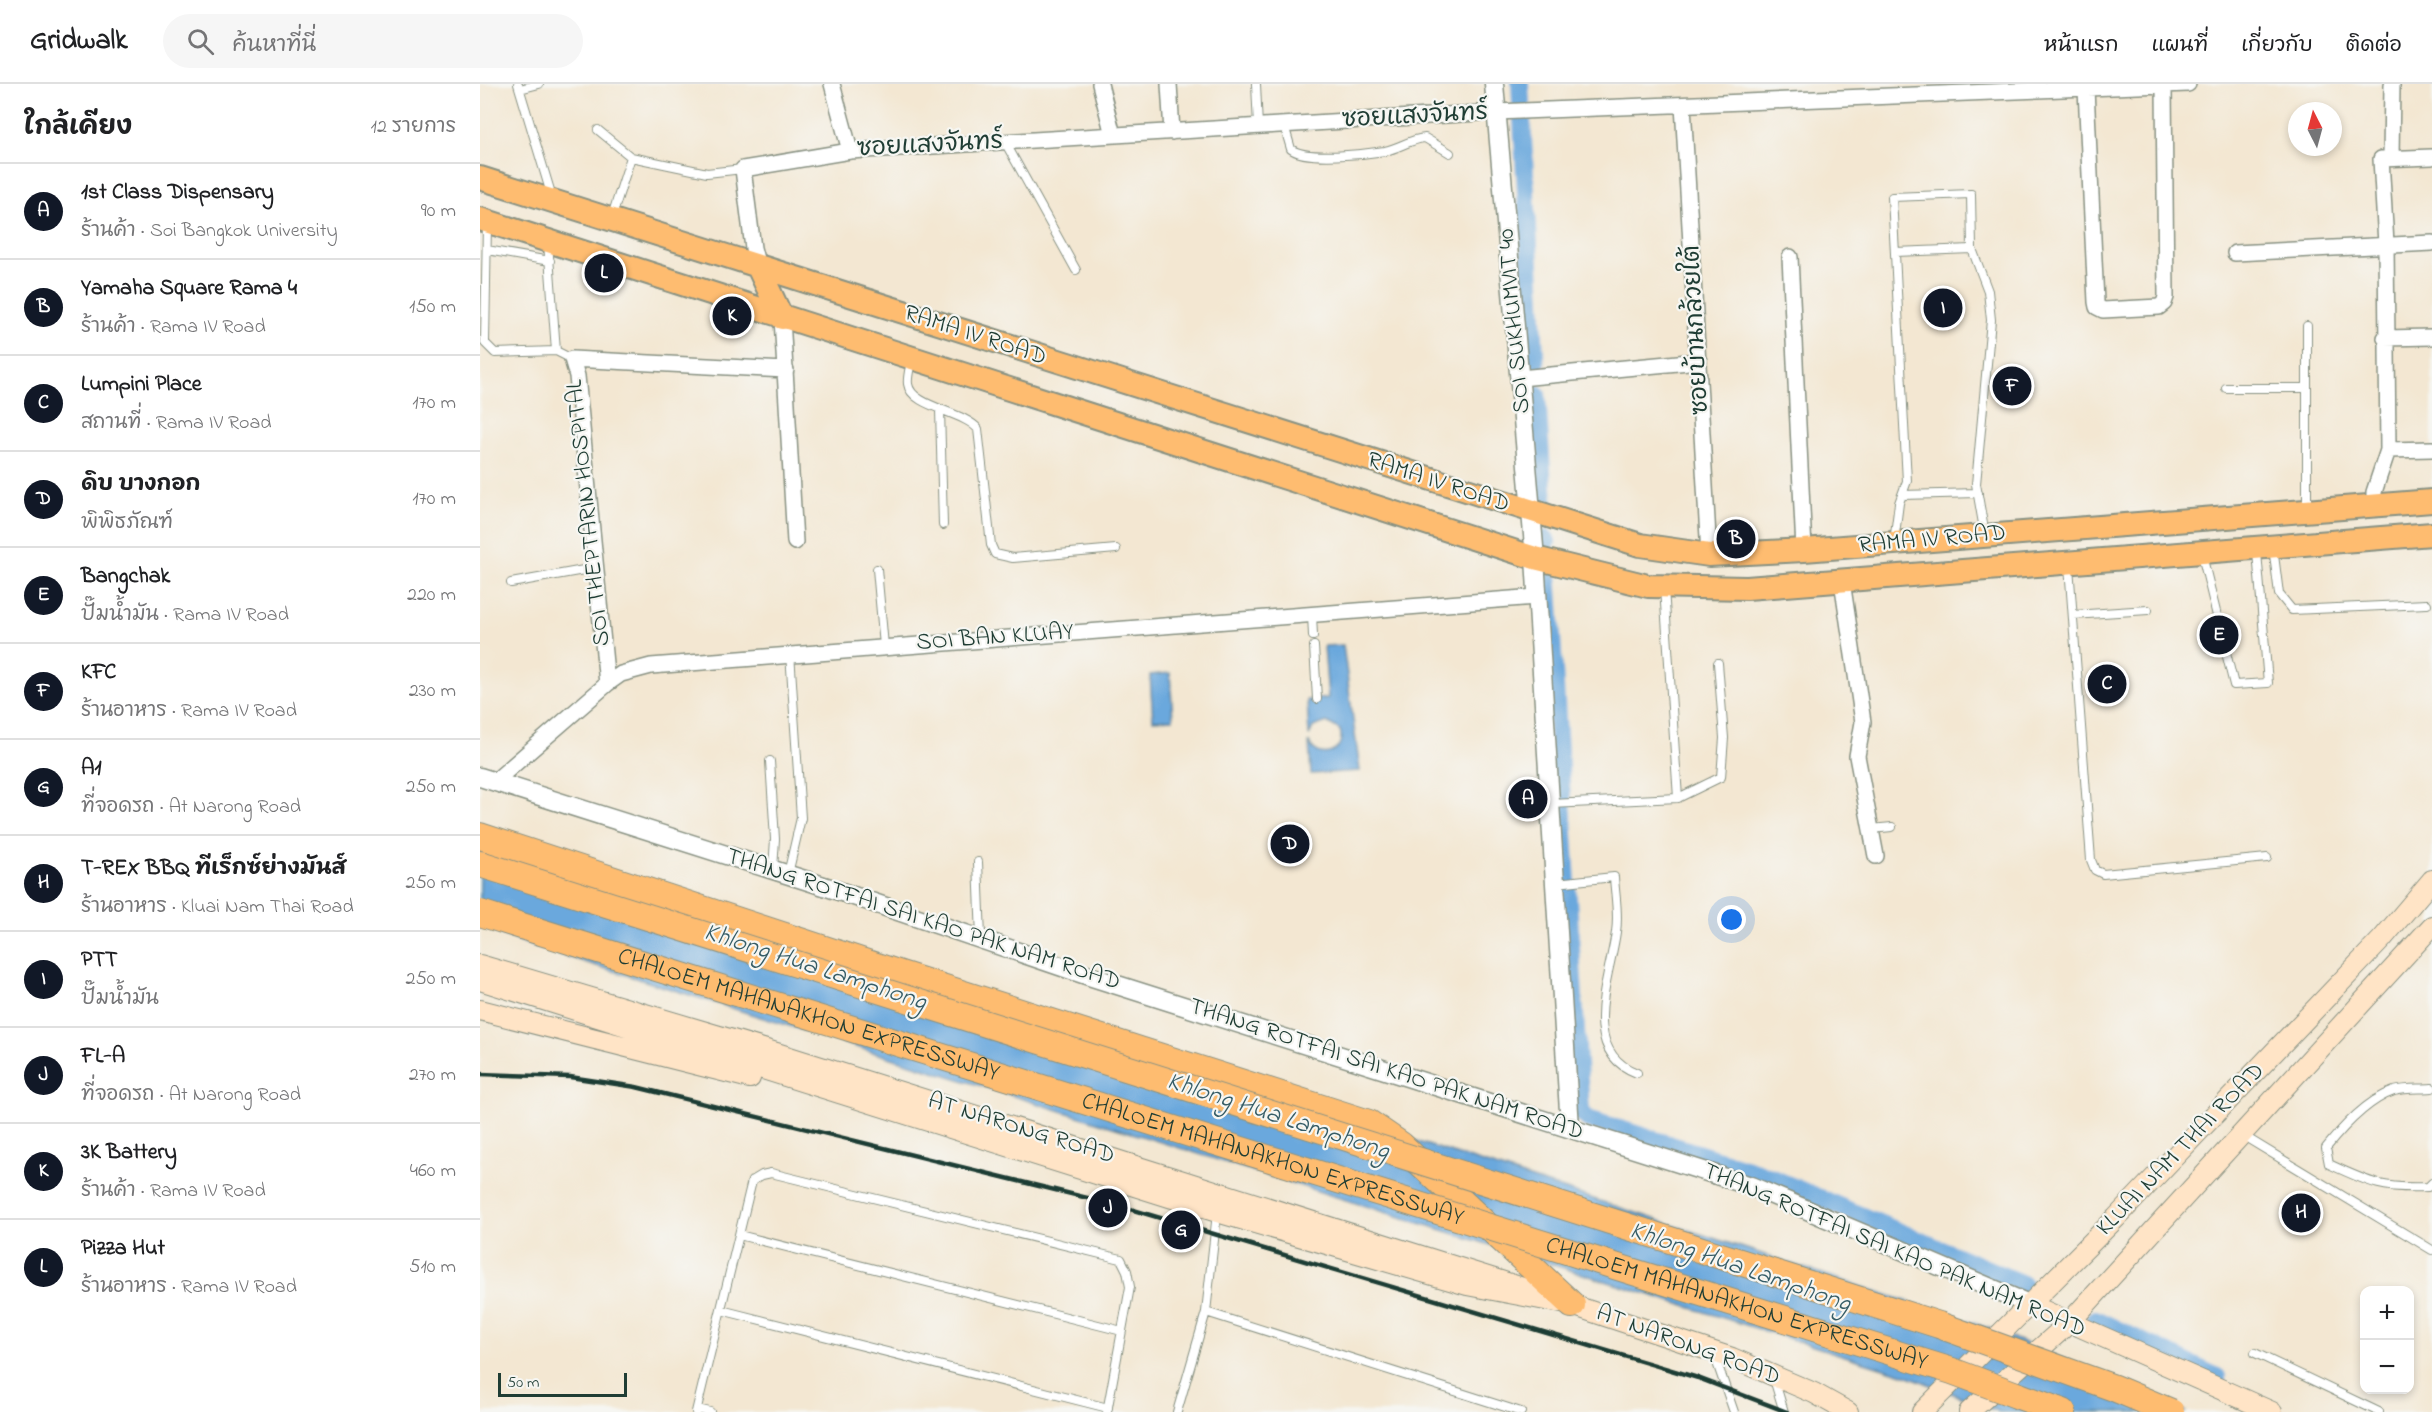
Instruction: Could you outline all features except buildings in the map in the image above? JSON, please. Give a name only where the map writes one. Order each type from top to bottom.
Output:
[{"type":"highway","points":[[480,836],[901,974],[1370,1123],[1401,1145],[1536,1271],[1565,1304]]},
{"type":"highway","name":"CHALOEM MAHANAKHON EXPRESSWAY","points":[[480,864],[1939,1325],[2114,1388],[2171,1412]]},
{"type":"highway","name":"CHALOEM MAHANAKHON EXPRESSWAY","points":[[480,913],[1952,1371],[2063,1412]]},
{"type":"main road","name":"RAMA IV ROAD","points":[[480,178],[1531,513],[1640,545],[1709,555],[1804,550],[2432,501]]},
{"type":"main road","name":"RAMA IV ROAD","points":[[483,221],[549,251],[782,318],[1535,558],[1648,586],[1747,588],[1842,582],[2069,561],[2432,534]]},
{"type":"main road","points":[[758,267],[782,318]]},
{"type":"main road","points":[[2408,535],[2432,546]]},
{"type":"main road","name":"KLUAI NAM THAI ROAD","points":[[1922,1412],[2031,1305],[2382,939],[2432,880]]},
{"type":"main road","name":"KLUAI NAM THAI ROAD","points":[[1970,1412],[2069,1323],[2432,926]]},
{"type":"main road","name":"AT NARONG ROAD","points":[[482,978],[1217,1212],[1467,1285],[1565,1304]]},
{"type":"main road","name":"AT NARONG ROAD","points":[[482,978],[791,1057],[1507,1281],[1565,1304],[1773,1374],[1848,1412]]},
{"type":"main road","points":[[480,1010],[782,1086],[873,1103]]},
{"type":"main road","name":"THANG ROTFAI SAI KAO PAK NAM ROAD","points":[[2031,1305],[2272,1412]]},
{"type":"street","points":[[832,84],[850,151]]},
{"type":"street","points":[[1100,84],[1113,135]]},
{"type":"street","points":[[1169,84],[1172,132]]},
{"type":"street","name":"SOI SUKHUMVIT 40","points":[[1494,84],[1535,558],[1570,1128]]},
{"type":"street","name":"ซอยแสงจันทร์","points":[[743,169],[850,151],[1496,112],[2188,84]]},
{"type":"street","points":[[2391,158],[2392,84]]},
{"type":"street","points":[[2086,89],[2096,302],[2097,307],[2103,310],[2158,307],[2164,303],[2166,297],[2164,86]]},
{"type":"street","name":"ซอยบ้านกล้วยใต้","points":[[1683,105],[1709,555]]},
{"type":"street","points":[[2374,505],[2374,492],[2388,450],[2385,338],[2386,244],[2381,159],[2432,157]]},
{"type":"street","points":[[743,169],[753,248],[758,267]]},
{"type":"street","points":[[2235,253],[2432,243]]},
{"type":"street","points":[[1790,257],[1804,550]]},
{"type":"street","points":[[782,318],[795,542]]},
{"type":"street","points":[[2385,338],[2432,337]]},
{"type":"street","points":[[572,359],[786,370]]},
{"type":"street","name":"SOI THEPTARIN HOSPITAL","points":[[572,359],[577,376],[607,684]]},
{"type":"street","points":[[1520,378],[1699,361]]},
{"type":"street","points":[[2388,450],[2432,449]]},
{"type":"street","points":[[1842,582],[1863,722],[1857,756],[1876,856]]},
{"type":"street","name":"SOI BAN KLUAY","points":[[487,780],[621,674],[651,666],[790,653],[1536,597]]},
{"type":"street","name":"THANG ROTFAI SAI KAO PAK NAM ROAD","points":[[487,780],[781,872],[1092,977],[1751,1186],[2031,1305]]},
{"type":"lane","points":[[539,84],[519,86],[554,202]]},
{"type":"lane","points":[[1256,84],[1258,127]]},
{"type":"lane","points":[[1284,125],[1291,150],[1306,154],[1351,155],[1387,151],[1425,138],[1450,153]]},
{"type":"lane","points":[[598,130],[631,157],[707,173],[743,169]]},
{"type":"lane","points":[[1005,142],[1076,270]]},
{"type":"lane","points":[[611,220],[631,157]]},
{"type":"lane","points":[[1894,543],[1902,495],[1907,481],[1892,197],[1971,194],[1972,249],[1988,291],[1991,320],[1976,484],[1986,536]]},
{"type":"lane","name":"SOI THEPTARIN HOSPITAL","points":[[483,221],[487,250],[483,343],[495,353],[556,351],[572,359]]},
{"type":"lane","points":[[1895,252],[1972,249]]},
{"type":"lane","points":[[487,250],[549,251]]},
{"type":"lane","name":"SOI THEPTARIN HOSPITAL","points":[[549,251],[556,351]]},
{"type":"lane","points":[[2307,326],[2307,509]]},
{"type":"lane","points":[[911,359],[908,385],[914,396],[971,421],[978,429],[991,545],[995,554],[1013,558],[1116,549]]},
{"type":"lane","points":[[2226,388],[2307,388]]},
{"type":"lane","points":[[940,409],[943,525]]},
{"type":"lane","points":[[1902,495],[1978,493]]},
{"type":"lane","points":[[2201,552],[2234,685],[2268,683],[2265,546]]},
{"type":"lane","points":[[2265,546],[2279,594],[2292,610],[2427,604]]},
{"type":"lane","points":[[2069,561],[2091,860],[2095,870],[2103,874],[2267,858]]},
{"type":"lane","points":[[511,583],[595,568]]},
{"type":"lane","points":[[877,569],[884,646]]},
{"type":"lane","points":[[1664,587],[1678,798]]},
{"type":"lane","points":[[2073,615],[2148,610]]},
{"type":"lane","points":[[1312,614],[1313,636]]},
{"type":"lane","points":[[1314,646],[1317,699]]},
{"type":"lane","points":[[781,872],[801,818],[790,653]]},
{"type":"lane","points":[[1551,804],[1678,798],[1721,777],[1724,738],[1718,663]]},
{"type":"lane","points":[[770,761],[775,839],[781,872]]},
{"type":"lane","points":[[1871,829],[1892,827]]},
{"type":"lane","points":[[978,862],[981,939]]},
{"type":"lane","points":[[1556,883],[1614,877],[1617,927],[1604,987],[1602,1020],[1612,1056],[1623,1067],[1637,1073]]},
{"type":"lane","points":[[2432,1088],[2396,1090],[2381,1097],[2343,1128],[2326,1148],[2329,1164],[2374,1185],[2398,1188],[2428,1187],[2432,1183]]},
{"type":"lane","points":[[2242,1135],[2432,1250]]},
{"type":"lane","points":[[710,1412],[697,1410],[721,1310],[739,1235],[752,1181],[762,1175],[771,1173],[1101,1252],[1121,1259],[1128,1271],[1130,1287],[1108,1410],[721,1310]]},
{"type":"lane","points":[[1177,1412],[1206,1312],[1217,1212]]},
{"type":"lane","points":[[739,1235],[1122,1331]]},
{"type":"lane","points":[[1206,1312],[1521,1412]]},
{"type":"lane","points":[[1713,1352],[1734,1412]]},
{"type":"lane","points":[[2255,1353],[2374,1411]]},
{"type":"lane","points":[[1773,1374],[1784,1412]]},
{"type":"water","points":[[1343,645],[1360,771],[1311,774],[1309,742],[1313,748],[1325,753],[1336,749],[1341,738],[1340,730],[1327,722],[1313,727],[1309,736],[1307,700],[1328,698],[1324,646]]},
{"type":"water","points":[[1170,673],[1173,719],[1153,720],[1150,675]]},
{"type":"water","name":"Khlong Hua Lamphong","points":[[480,843],[1437,1148],[1992,1329],[2187,1412],[1999,1412],[1906,1375],[530,945],[480,926]]},
{"type":"waterway","points":[[1520,84],[1536,373]]},
{"type":"waterway","points":[[1537,394],[1544,503]]},
{"type":"waterway","points":[[1548,571],[1581,1112],[1588,1119],[1758,1172],[2023,1284]]},
{"type":"waterway","points":[[2095,1319],[2217,1377],[2217,1384]]},
{"type":"railway","points":[[480,1074],[570,1077],[636,1087],[1120,1206],[1698,1378],[1787,1412]]},
{"type":"place","name":"Pizza Hut","points":[[604,273]]},
{"type":"place","name":"PTT","points":[[1943,308]]},
{"type":"place","name":"3K Battery","points":[[732,316]]},
{"type":"place","name":"KFC","points":[[2012,386]]},
{"type":"place","name":"Yamaha Square Rama 4","points":[[1736,539]]},
{"type":"place","name":"Bangchak","points":[[2219,635]]},
{"type":"place","name":"Lumpini Place","points":[[2107,684]]},
{"type":"place","name":"1st Class Dispensary","points":[[1528,799]]},
{"type":"place","name":"ดิบ บางกอก","points":[[1290,844]]},
{"type":"place","name":"FL-A","points":[[1108,1208]]},
{"type":"place","name":"T-REX BBQ ทีเร็กซ์ย่างมันส์","points":[[2301,1213]]},
{"type":"place","name":"A1","points":[[1181,1230]]}]
